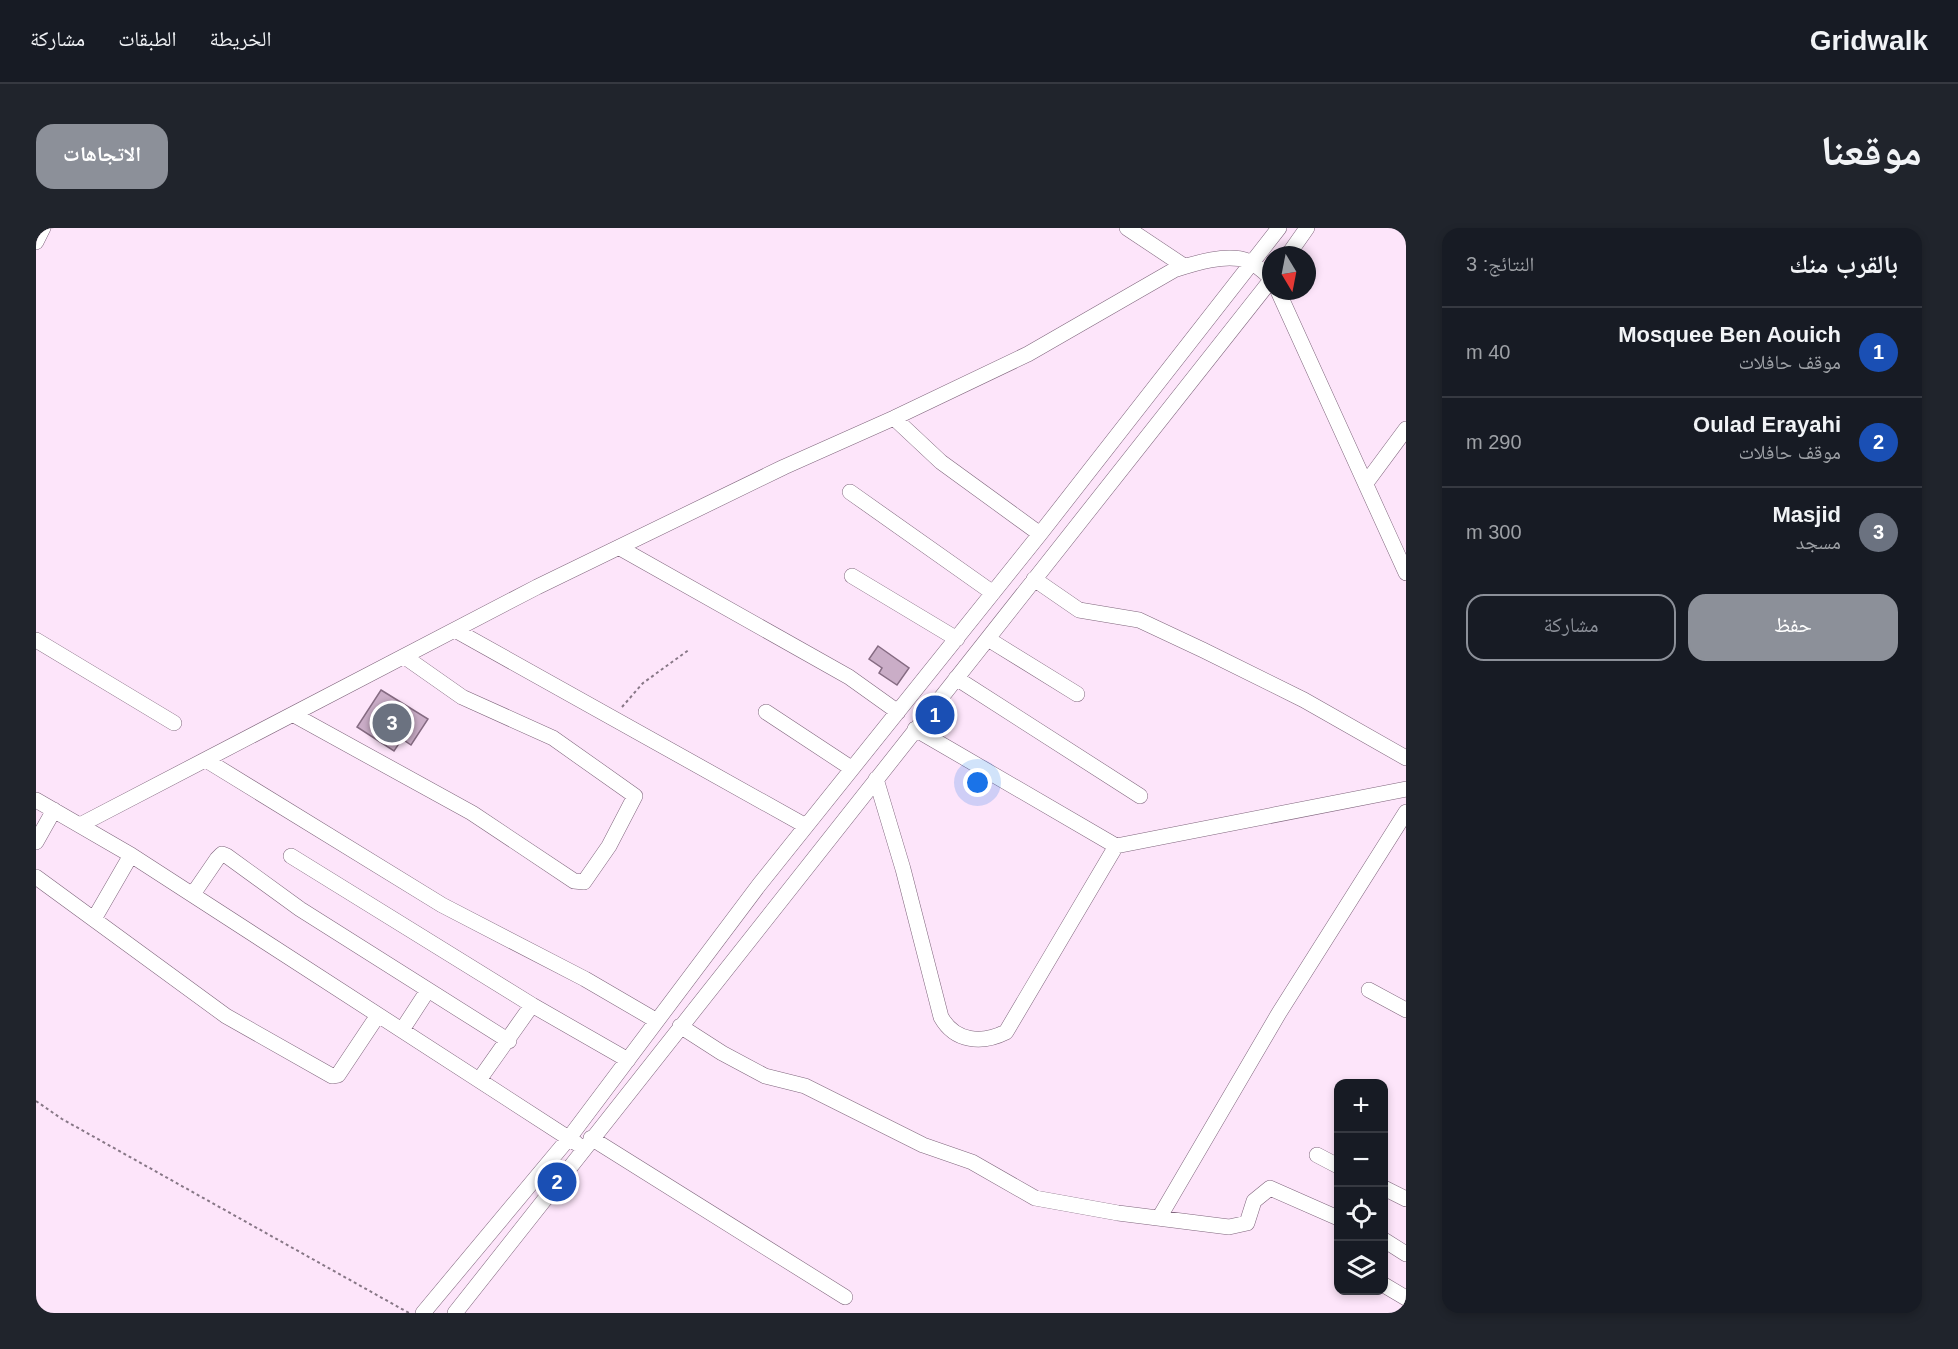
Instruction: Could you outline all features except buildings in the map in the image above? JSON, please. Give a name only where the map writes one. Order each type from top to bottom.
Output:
[{"type":"street","points":[[36,242],[43,228]]},
{"type":"street","points":[[1127,228],[1184,267]]},
{"type":"street","points":[[423,1313],[569,1138],[850,768],[957,639],[1279,228]]},
{"type":"street","points":[[1294,246],[1307,228]]},
{"type":"street","points":[[80,825],[455,630],[620,548],[784,467],[1028,354],[1149,284],[1184,267],[1235,259],[1251,262],[1262,271]]},
{"type":"street","points":[[455,1313],[1262,290]]},
{"type":"street","points":[[1282,300],[1406,573]]},
{"type":"street","points":[[894,418],[941,462],[1040,534]]},
{"type":"street","points":[[1366,483],[1406,429]]},
{"type":"street","points":[[850,492],[993,593]]},
{"type":"street","points":[[620,548],[849,677],[898,712]]},
{"type":"street","points":[[852,576],[957,639]]},
{"type":"street","points":[[1034,579],[1079,610],[1139,620],[1203,650],[1304,700],[1406,758]]},
{"type":"street","points":[[455,630],[806,826]]},
{"type":"street","points":[[988,639],[1077,694]]},
{"type":"street","points":[[36,640],[174,723]]},
{"type":"street","points":[[294,715],[472,813],[574,881],[584,882],[609,846],[635,796],[553,738],[462,697],[405,657]]},
{"type":"street","points":[[956,678],[1140,796]]},
{"type":"street","points":[[766,712],[850,768]]},
{"type":"street","points":[[915,729],[1116,846],[1406,789]]},
{"type":"street","points":[[206,760],[442,905],[585,979],[657,1021]]},
{"type":"street","points":[[876,779],[903,869],[941,1017],[951,1032],[961,1037],[983,1039],[1006,1032],[1116,846]]},
{"type":"street","points":[[36,800],[193,894],[569,1138],[587,1143],[845,1297]]},
{"type":"street","points":[[36,842],[54,810]]},
{"type":"street","points":[[1159,1218],[1279,1013],[1406,812]]},
{"type":"street","points":[[193,894],[217,859],[222,854],[227,856],[300,909],[509,1041]]},
{"type":"street","points":[[94,919],[131,855]]},
{"type":"street","points":[[291,856],[532,1005],[628,1060]]},
{"type":"street","points":[[36,878],[225,1016],[332,1076],[338,1075],[378,1015]]},
{"type":"street","points":[[721,935],[741,950]]},
{"type":"street","points":[[402,1030],[428,990]]},
{"type":"street","points":[[1369,990],[1406,1010]]},
{"type":"street","points":[[479,1080],[509,1041],[532,1005]]},
{"type":"street","points":[[680,1026],[722,1053],[765,1076],[805,1086],[923,1145],[972,1162],[1035,1198],[1159,1218],[1241,1227],[1247,1223],[1254,1201],[1270,1188],[1334,1216]]},
{"type":"street","points":[[1317,1155],[1334,1164]]},
{"type":"street","points":[[1388,1190],[1406,1199]]},
{"type":"street","points":[[1385,1241],[1406,1254]]},
{"type":"street","points":[[1388,1288],[1406,1298]]},
{"type":"path","points":[[612,718],[643,683],[690,649]]},
{"type":"path","points":[[36,1101],[62,1119],[409,1313]]},
{"type":"place","name":"Mosquee Ben Aouich","points":[[935,715]]},
{"type":"place","name":"Masjid","points":[[392,723]]},
{"type":"place","name":"Oulad Erayahi","points":[[557,1182]]}]
